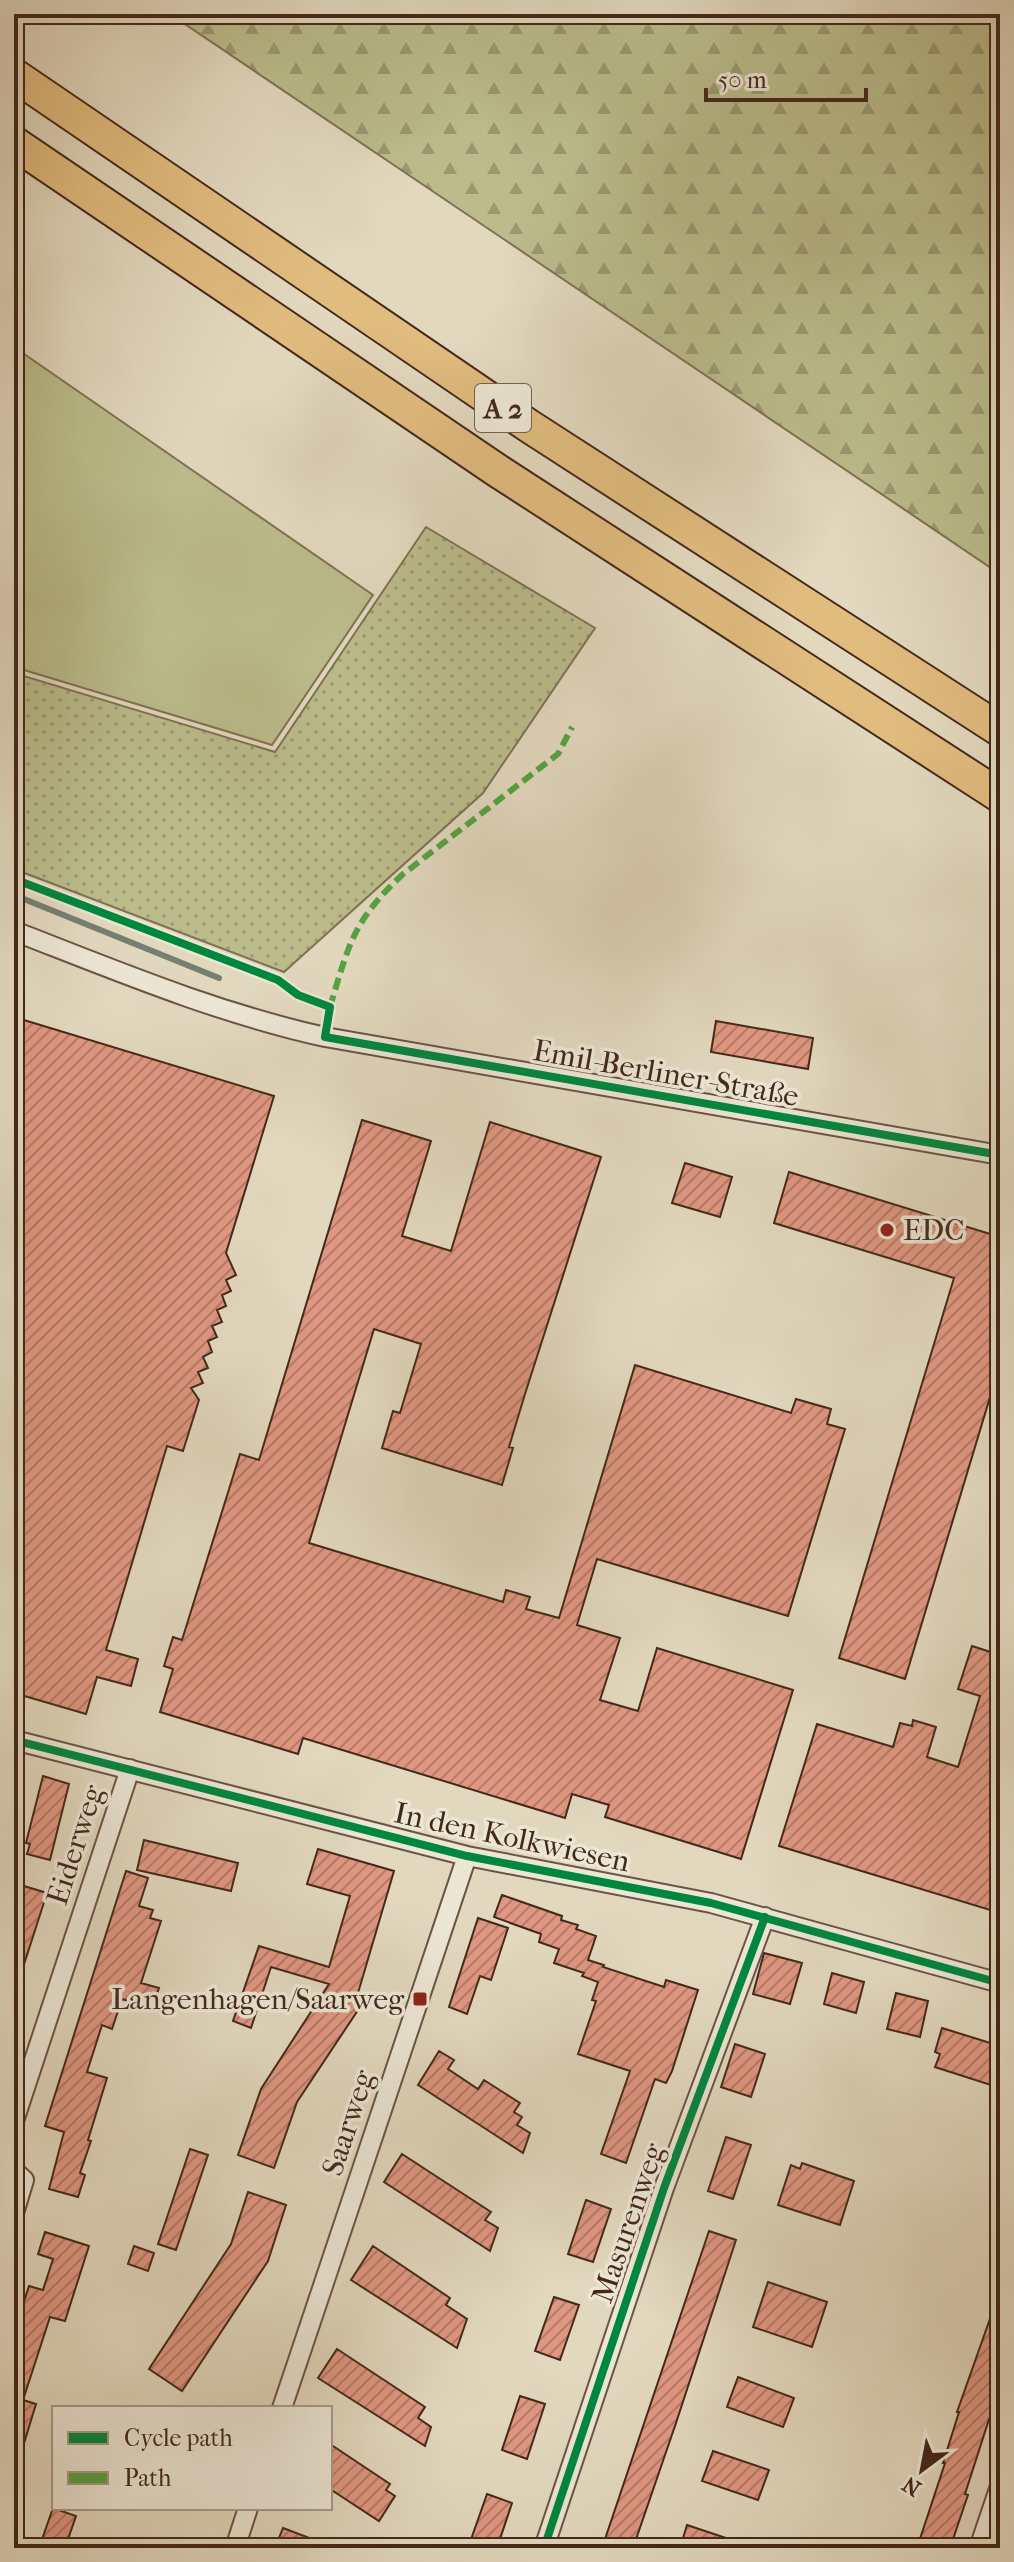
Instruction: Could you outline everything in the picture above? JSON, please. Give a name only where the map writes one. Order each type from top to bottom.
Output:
[{"type":"highway","name":"A 2","points":[[14,75],[529,426],[1000,730]]},
{"type":"highway","name":"A 2","points":[[14,143],[498,471],[1000,796]]},
{"type":"street","name":"Emil-Berliner-Straße","points":[[14,931],[207,1005],[263,1023],[325,1037],[1000,1155]]},
{"type":"street","name":"In den Kolkwiesen","points":[[14,1740],[467,1856],[711,1903],[1000,1983]]},
{"type":"street","name":"Eiderweg","points":[[14,2121],[130,1769]]},
{"type":"street","name":"Saarweg","points":[[283,2406],[467,1856]]},
{"type":"street","name":"Masurenweg","points":[[544,2548],[664,2188],[765,1917]]},
{"type":"street","points":[[14,2171],[24,2180],[14,2213]]},
{"type":"street","points":[[979,2548],[1000,2486]]},
{"type":"street","points":[[235,2548],[247,2510]]},
{"type":"green space","points":[[170,14],[1000,14],[1000,574]]},
{"type":"green space","points":[[14,347],[373,595],[272,745],[14,667]]},
{"type":"green space","points":[[426,527],[595,628],[483,793],[284,972],[14,869],[14,673],[275,752]]},
{"type":"building","points":[[14,1017],[274,1096],[226,1253],[236,1275],[226,1280],[231,1291],[222,1295],[226,1306],[217,1310],[222,1322],[212,1326],[217,1337],[208,1341],[212,1352],[203,1357],[208,1368],[198,1372],[203,1383],[191,1388],[199,1400],[183,1451],[167,1446],[106,1650],[138,1659],[131,1686],[97,1677],[86,1714],[14,1693]]},
{"type":"building","points":[[716,1021],[813,1038],[808,1069],[711,1052]]},
{"type":"building","points":[[362,1120],[431,1141],[402,1236],[451,1251],[490,1122],[601,1157],[509,1447],[513,1448],[502,1485],[382,1448],[393,1411],[400,1413],[421,1344],[374,1329],[309,1543],[503,1602],[506,1590],[530,1597],[526,1609],[559,1618],[635,1365],[791,1413],[796,1399],[831,1409],[827,1424],[845,1429],[788,1616],[597,1559],[577,1625],[620,1638],[600,1700],[638,1711],[657,1648],[793,1690],[741,1859],[605,1817],[609,1805],[572,1794],[565,1818],[303,1738],[298,1754],[160,1712],[173,1669],[164,1666],[173,1637],[182,1640],[240,1454],[259,1460]]},
{"type":"building","points":[[685,1163],[732,1177],[720,1217],[672,1203]]},
{"type":"building","points":[[789,1172],[1000,1237],[1000,1364],[905,1679],[839,1658],[954,1278],[774,1223]]},
{"type":"building","points":[[972,1646],[1000,1655],[1000,1913],[779,1846],[817,1724],[893,1747],[900,1723],[912,1726],[913,1720],[936,1727],[927,1757],[958,1767],[980,1696],[958,1689]]},
{"type":"building","points":[[43,1776],[69,1784],[50,1860],[27,1854],[30,1844],[26,1843]]},
{"type":"building","points":[[144,1840],[238,1863],[231,1891],[137,1870]]},
{"type":"building","points":[[318,1849],[394,1871],[358,1993],[366,1998],[297,2102],[274,2168],[238,2155],[261,2089],[329,1984],[271,1967],[251,2028],[233,2021],[259,1946],[329,1967],[350,1896],[307,1884]]},
{"type":"building","points":[[126,1871],[148,1878],[139,1906],[153,1910],[150,1918],[161,1921],[141,1983],[159,1988],[152,2009],[122,1999],[112,2029],[102,2025],[87,2072],[107,2078],[88,2140],[91,2141],[80,2173],[85,2175],[78,2197],[49,2189],[64,2132],[45,2126]]},
{"type":"building","points":[[14,1883],[47,1893],[18,1983],[14,1983]]},
{"type":"building","points":[[502,1895],[562,1916],[561,1920],[578,1925],[576,1929],[596,1936],[588,1960],[664,1987],[666,1980],[698,1990],[672,2071],[666,2083],[655,2079],[626,2163],[601,2154],[630,2071],[578,2054],[596,2001],[592,2000],[598,1982],[582,1976],[584,1973],[554,1963],[559,1949],[539,1942],[541,1934],[494,1917]]},
{"type":"building","points":[[478,1918],[508,1928],[491,1980],[480,1976],[467,2014],[449,2007]]},
{"type":"building","points":[[764,1953],[802,1963],[790,2004],[753,1994]]},
{"type":"building","points":[[832,1973],[864,1982],[856,2013],[824,2004]]},
{"type":"building","points":[[896,1993],[928,2001],[920,2037],[887,2029]]},
{"type":"building","points":[[942,2028],[1000,2046],[1000,2088],[935,2067],[940,2054],[935,2052]]},
{"type":"building","points":[[735,2044],[765,2054],[751,2097],[721,2087]]},
{"type":"building","points":[[439,2051],[454,2060],[448,2069],[478,2089],[484,2080],[520,2103],[514,2112],[522,2117],[517,2125],[530,2133],[523,2153],[418,2085]]},
{"type":"building","points":[[726,2137],[751,2145],[733,2199],[708,2191]]},
{"type":"building","points":[[190,2149],[208,2155],[176,2250],[158,2244]]},
{"type":"building","points":[[402,2154],[491,2212],[485,2220],[498,2228],[490,2251],[384,2182]]},
{"type":"building","points":[[802,2163],[854,2181],[840,2225],[778,2205],[791,2165],[800,2169]]},
{"type":"building","points":[[248,2192],[286,2205],[268,2261],[182,2391],[149,2369],[231,2244]]},
{"type":"building","points":[[586,2200],[611,2209],[593,2262],[568,2254]]},
{"type":"building","points":[[709,2231],[736,2240],[676,2423],[633,2548],[602,2548]]},
{"type":"building","points":[[45,2232],[89,2246],[65,2321],[50,2317],[23,2400],[36,2404],[18,2463],[14,2462],[14,2333],[29,2286],[43,2290],[53,2259],[38,2254]]},
{"type":"building","points":[[134,2246],[154,2253],[148,2271],[128,2264]]},
{"type":"building","points":[[373,2246],[450,2298],[446,2305],[467,2319],[457,2348],[351,2280]]},
{"type":"building","points":[[768,2282],[827,2302],[812,2347],[753,2327]]},
{"type":"building","points":[[554,2297],[579,2305],[560,2360],[535,2351]]},
{"type":"building","points":[[997,2299],[1000,2299],[1000,2385],[965,2494],[968,2495],[950,2548],[917,2548],[945,2463],[957,2412]]},
{"type":"building","points":[[337,2349],[425,2407],[418,2418],[431,2427],[425,2446],[318,2378]]},
{"type":"building","points":[[738,2377],[794,2398],[783,2427],[727,2407]]},
{"type":"building","points":[[520,2396],[545,2404],[527,2459],[502,2450]]},
{"type":"building","points":[[332,2445],[390,2484],[386,2490],[395,2496],[379,2521],[332,2490]]},
{"type":"building","points":[[713,2451],[769,2470],[758,2500],[702,2481]]},
{"type":"building","points":[[487,2494],[512,2503],[497,2548],[468,2548]]},
{"type":"building","points":[[52,2510],[76,2516],[65,2548],[39,2548]]},
{"type":"building","points":[[687,2525],[747,2545],[746,2548],[680,2548]]},
{"type":"building","points":[[283,2528],[333,2547],[275,2548]]},
{"type":"waterway","points":[[14,895],[219,978]]},
{"type":"marked path","points":[[330,1007],[348,950],[373,906],[402,875],[558,754],[572,727]]},
{"type":"cycle path","points":[[14,879],[278,980],[298,995],[330,1007],[325,1037],[1000,1155]]},
{"type":"cycle path","points":[[14,1740],[467,1856],[711,1903],[1000,1983]]},
{"type":"cycle path","points":[[544,2548],[664,2188],[765,1917]]},
{"type":"place","name":"EDC","points":[[887,1230]]},
{"type":"place","name":"Langenhagen/Saarweg","points":[[420,1999]]}]
